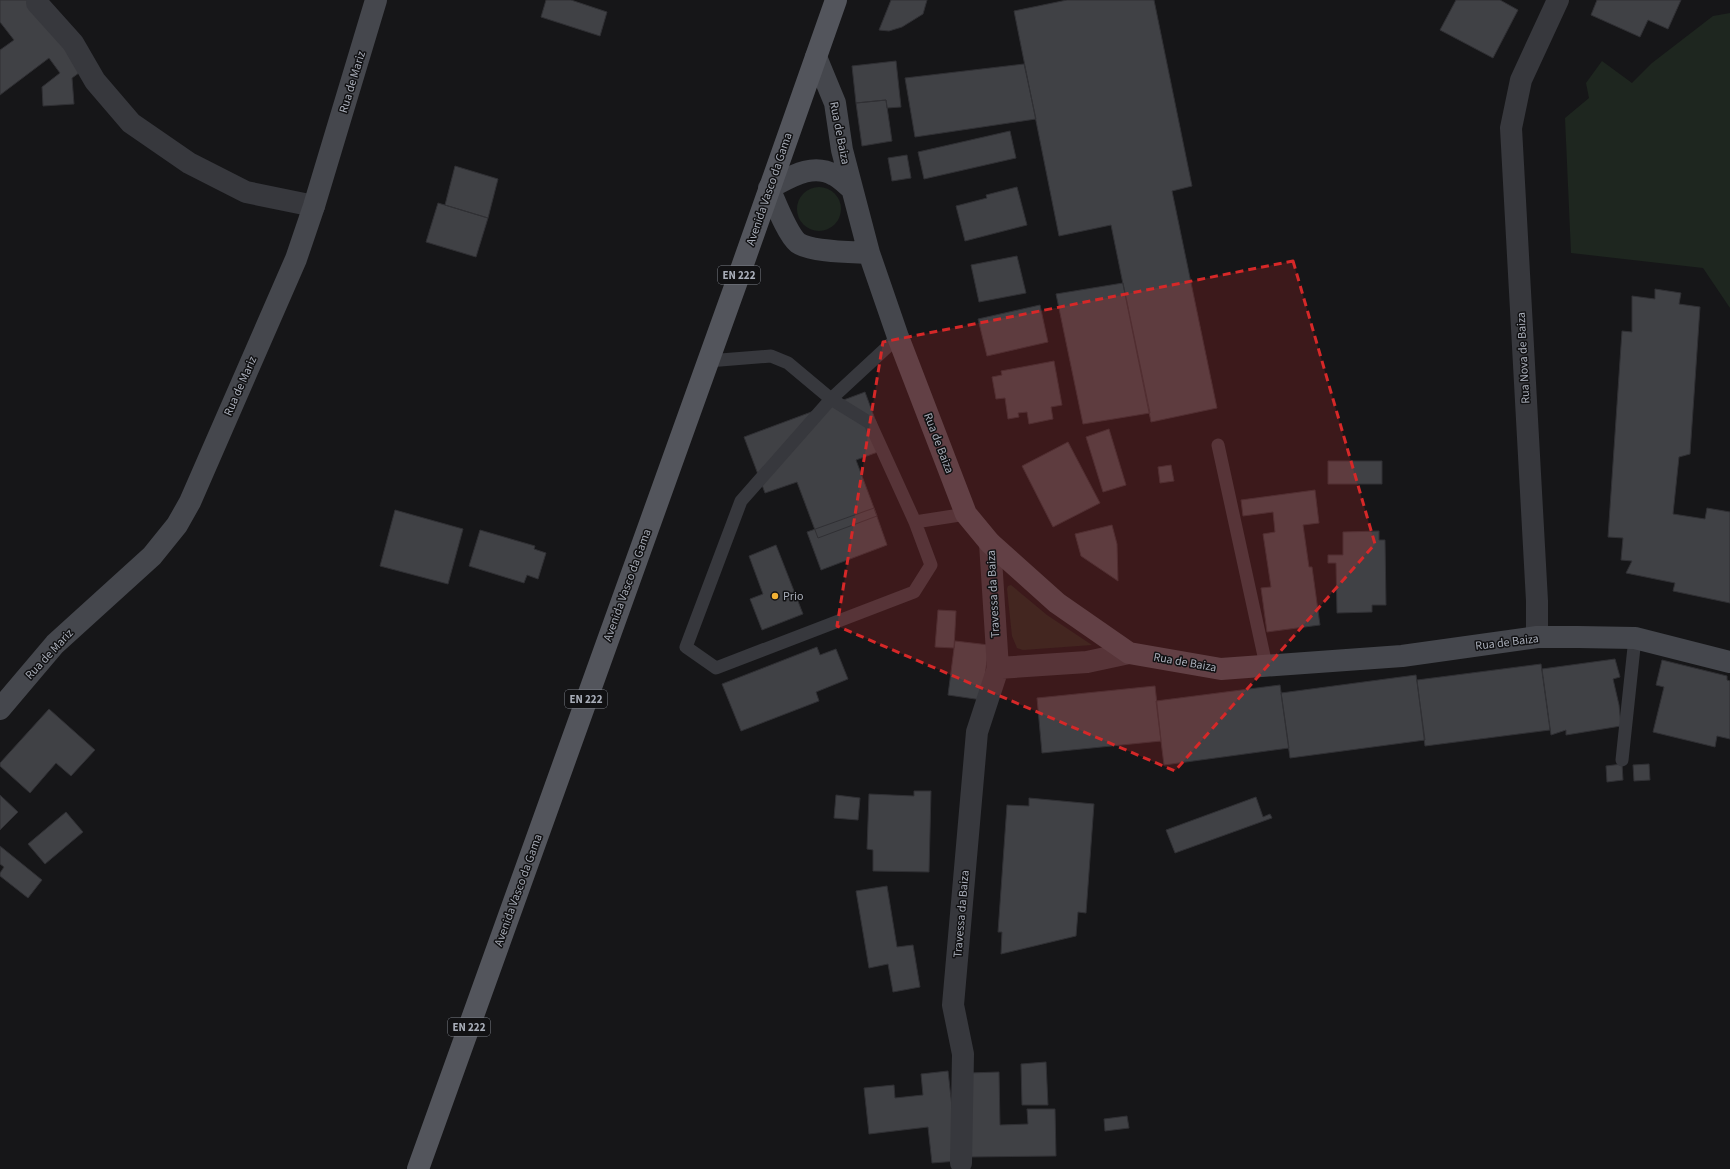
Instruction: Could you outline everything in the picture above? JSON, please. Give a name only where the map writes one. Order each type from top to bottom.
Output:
[{"type":"main road","name":"Avenida Vasco da Gama","points":[[418,1169],[836,0]]},
{"type":"street","name":"Rua de Mariz","points":[[0,709],[55,644],[152,556],[177,525],[190,502],[296,259],[314,206],[376,0]]},
{"type":"street","name":"Rua Nova de Baiza","points":[[1537,637],[1537,601],[1511,128],[1521,80],[1558,0]]},
{"type":"street","points":[[37,3],[73,43],[95,81],[131,123],[189,162],[246,192],[314,206]]},
{"type":"street","name":"Rua de Baiza","points":[[816,57],[835,103],[842,150],[869,253],[898,337],[966,514],[990,543],[1056,603],[1130,653],[1220,669],[1402,656],[1537,637],[1635,638],[1730,662]]},
{"type":"street","name":"Rua de Baiza","points":[[769,188],[808,170],[834,174],[851,188]]},
{"type":"street","points":[[769,188],[788,229],[798,243],[818,249],[869,253]]},
{"type":"street","name":"Travessa da Baiza","points":[[961,1163],[963,1054],[953,1005],[977,732],[998,668],[990,543]]},
{"type":"street","points":[[998,668],[1087,662],[1130,653]]},
{"type":"lane","points":[[708,361],[771,356],[788,363],[831,399],[870,423],[915,522],[931,565],[914,592],[716,668],[686,647],[740,501],[831,399],[898,337]]},
{"type":"lane","points":[[1218,445],[1266,666]]},
{"type":"lane","points":[[915,522],[966,514]]},
{"type":"lane","points":[[1622,760],[1635,638]]},
{"type":"highlighted area","points":[[1293,261],[1375,544],[1175,771],[837,626],[883,342]]},
{"type":"shaded area","points":[[1730,13],[1730,308],[1703,268],[1571,253],[1565,118],[1589,98],[1586,83],[1602,61],[1632,83],[1652,63],[1713,16]]},
{"type":"shaded area","points":[[819,187],[831,191],[837,197],[841,209],[837,221],[831,227],[819,231],[807,227],[801,221],[797,209],[801,197],[807,191]]},
{"type":"shaded area","points":[[1011,585],[1047,615],[1092,645],[1023,650],[1017,648],[1012,636],[1007,589],[1008,586]]},
{"type":"building","points":[[0,0],[31,0],[83,70],[72,78],[74,104],[43,106],[42,87],[60,73],[49,58],[0,95],[0,50],[14,40],[0,22]]},
{"type":"building","points":[[546,0],[571,0],[607,12],[600,36],[541,17]]},
{"type":"building","points":[[891,0],[927,0],[923,14],[902,27],[889,31],[879,30]]},
{"type":"building","points":[[1067,0],[1154,0],[1192,186],[1172,191],[1217,408],[1151,422],[1111,225],[1059,236],[1014,11]]},
{"type":"building","points":[[1456,0],[1500,0],[1518,10],[1493,58],[1440,30]]},
{"type":"building","points":[[1597,0],[1681,0],[1668,29],[1648,20],[1640,37],[1591,15]]},
{"type":"building","points":[[896,61],[901,107],[887,108],[886,100],[856,103],[852,66]]},
{"type":"building","points":[[1024,64],[1036,119],[915,137],[905,78]]},
{"type":"building","points":[[886,100],[892,141],[862,146],[856,103]]},
{"type":"building","points":[[1010,131],[1016,158],[924,179],[918,152]]},
{"type":"building","points":[[907,155],[911,178],[892,181],[888,158]]},
{"type":"building","points":[[455,166],[498,179],[488,218],[445,205]]},
{"type":"building","points":[[1017,187],[1027,225],[965,241],[956,206],[987,198],[986,195]]},
{"type":"building","points":[[438,203],[488,218],[476,257],[426,242]]},
{"type":"building","points":[[1017,256],[1026,293],[979,302],[971,265]]},
{"type":"building","points":[[1123,283],[1150,413],[1083,424],[1056,294]]},
{"type":"building","points":[[1655,289],[1681,293],[1679,304],[1700,307],[1690,454],[1679,457],[1673,514],[1705,519],[1707,508],[1730,512],[1730,603],[1673,591],[1675,583],[1626,573],[1632,561],[1621,560],[1623,538],[1608,537],[1622,331],[1632,332],[1632,296],[1655,299]]},
{"type":"building","points":[[1040,305],[1048,342],[987,356],[978,319]]},
{"type":"building","points":[[1054,361],[1062,405],[1051,407],[1053,419],[1029,424],[1027,412],[1018,413],[1019,417],[1008,419],[1005,398],[996,399],[992,377],[1002,375],[1001,371]]},
{"type":"building","points":[[865,392],[886,449],[856,460],[877,516],[818,538],[797,482],[765,493],[744,437]]},
{"type":"building","points":[[1109,429],[1126,485],[1103,492],[1086,437]]},
{"type":"building","points":[[1068,442],[1100,503],[1053,527],[1022,466]]},
{"type":"building","points":[[1328,461],[1382,461],[1382,484],[1328,484]]},
{"type":"building","points":[[1171,465],[1174,481],[1160,483],[1158,467]]},
{"type":"building","points":[[1315,490],[1319,523],[1303,525],[1309,567],[1312,567],[1320,625],[1267,632],[1261,588],[1271,587],[1263,534],[1275,532],[1273,512],[1243,516],[1241,500]]},
{"type":"building","points":[[874,508],[887,545],[821,570],[807,532]]},
{"type":"building","points":[[395,510],[463,529],[448,584],[380,566]]},
{"type":"building","points":[[1112,525],[1117,544],[1118,581],[1081,556],[1075,534]]},
{"type":"building","points":[[480,530],[535,546],[534,549],[546,553],[538,579],[527,575],[524,583],[469,566]]},
{"type":"building","points":[[1379,531],[1379,540],[1385,540],[1386,605],[1372,605],[1372,612],[1337,613],[1336,563],[1328,563],[1328,555],[1343,555],[1343,532]]},
{"type":"building","points":[[776,545],[803,614],[762,630],[750,599],[763,594],[749,556]]},
{"type":"building","points":[[938,610],[956,611],[954,648],[935,647]]},
{"type":"building","points":[[955,641],[989,645],[982,700],[948,695]]},
{"type":"building","points":[[817,647],[820,655],[836,649],[848,679],[816,692],[819,701],[741,731],[722,684]]},
{"type":"building","points":[[1615,659],[1620,677],[1613,679],[1619,705],[1621,726],[1566,735],[1566,730],[1551,735],[1542,669]]},
{"type":"building","points":[[1662,660],[1727,676],[1727,680],[1730,681],[1730,739],[1717,736],[1715,747],[1653,732],[1664,687],[1656,685]]},
{"type":"building","points":[[1541,664],[1550,730],[1425,746],[1417,680]]},
{"type":"building","points":[[1416,675],[1425,740],[1290,758],[1281,693]]},
{"type":"building","points":[[1280,685],[1289,748],[1164,765],[1156,701]]},
{"type":"building","points":[[1155,686],[1161,741],[1042,753],[1037,698]]},
{"type":"building","points":[[49,709],[95,750],[71,776],[56,763],[30,793],[0,766],[0,763]]},
{"type":"building","points":[[1622,764],[1623,780],[1607,782],[1606,766]]},
{"type":"building","points":[[1649,764],[1650,780],[1634,781],[1633,765]]},
{"type":"building","points":[[914,791],[931,791],[929,872],[873,871],[873,850],[867,849],[869,794],[914,796]]},
{"type":"building","points":[[0,795],[18,812],[0,830]]},
{"type":"building","points":[[836,795],[860,798],[858,820],[834,818]]},
{"type":"building","points":[[1256,797],[1263,817],[1270,814],[1272,818],[1175,853],[1166,830]]},
{"type":"building","points":[[1029,798],[1094,804],[1086,913],[1078,912],[1076,936],[1001,954],[1002,932],[998,932],[1007,805],[1029,806]]},
{"type":"building","points":[[66,812],[83,832],[45,864],[28,844]]},
{"type":"building","points":[[0,846],[42,880],[28,898],[0,876],[0,873],[4,867],[0,864]]},
{"type":"building","points":[[887,886],[897,947],[913,945],[920,987],[893,992],[888,964],[869,968],[856,891]]},
{"type":"building","points":[[1046,1062],[1048,1105],[1022,1105],[1021,1064]]},
{"type":"building","points":[[948,1071],[958,1161],[932,1163],[928,1127],[869,1134],[864,1088],[894,1085],[895,1098],[923,1095],[921,1074]]},
{"type":"building","points":[[999,1072],[1000,1125],[1028,1124],[1027,1109],[1055,1109],[1056,1156],[970,1157],[968,1073]]},
{"type":"building","points":[[1127,1116],[1129,1128],[1105,1131],[1104,1119]]},
{"type":"place","name":"Prio","points":[[775,596]]}]
